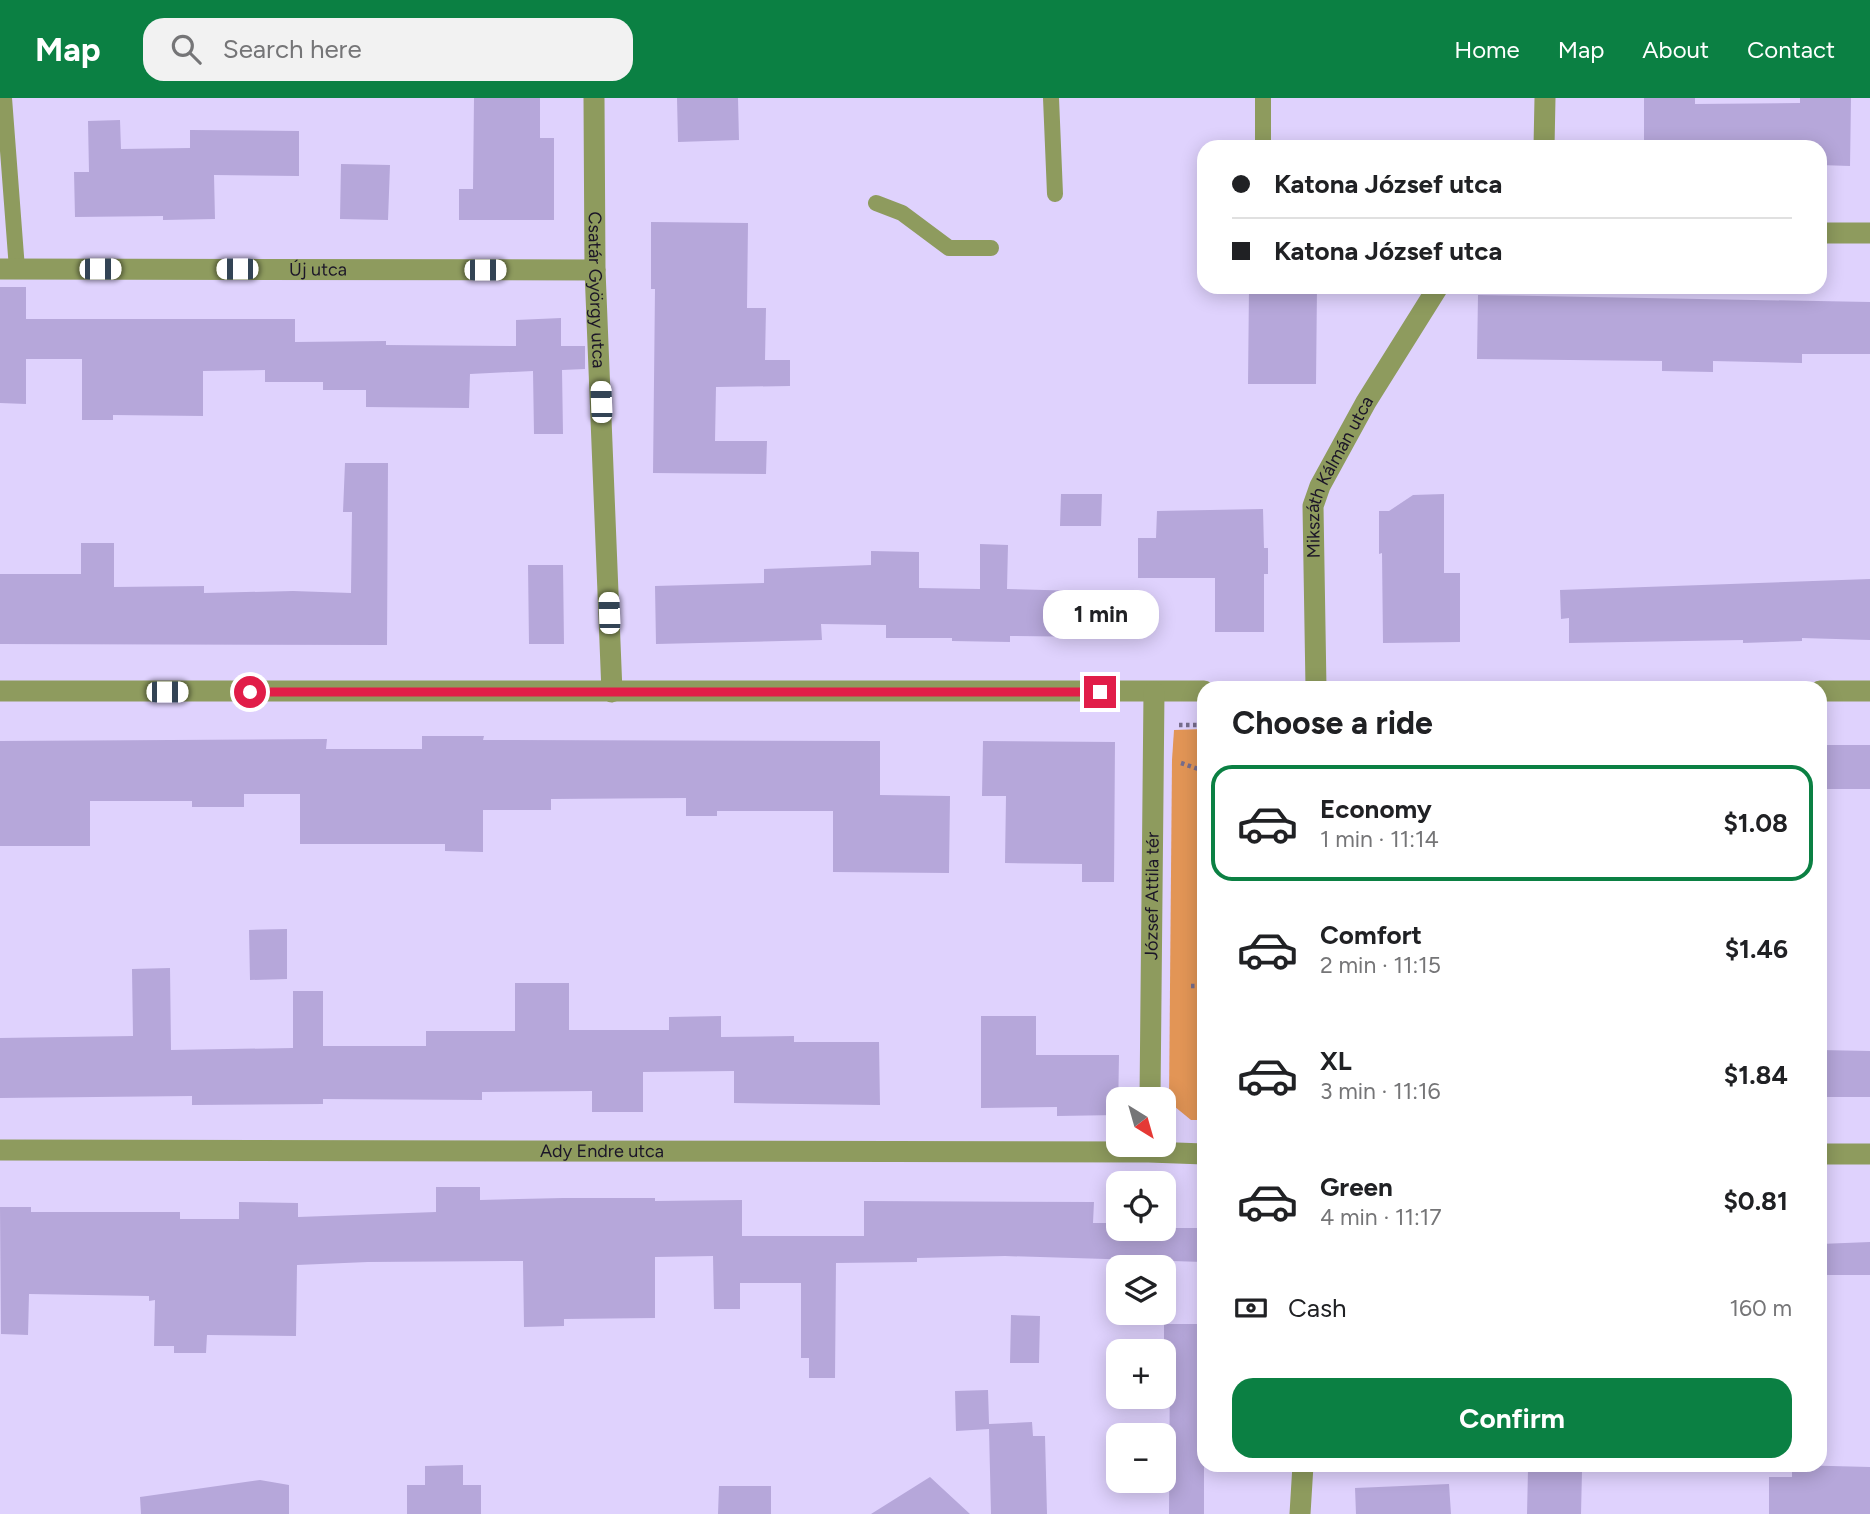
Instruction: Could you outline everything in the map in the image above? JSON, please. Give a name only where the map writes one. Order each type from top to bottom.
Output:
[{"type":"street","name":"Csatár György utca","points":[[594,98],[595,270],[612,692]]},
{"type":"street","points":[[1544,140],[1545,98]]},
{"type":"street","points":[[1827,233],[1870,233]]},
{"type":"street","name":"Új utca","points":[[8,269],[595,270]]},
{"type":"street","name":"Mikszáth Kálmán utca","points":[[1316,681],[1313,506],[1320,486],[1366,402],[1434,294]]},
{"type":"street","points":[[0,691],[1197,691]]},
{"type":"street","points":[[1827,691],[1870,691]]},
{"type":"street","name":"József Attila tér","points":[[1150,1087],[1154,692]]},
{"type":"street","name":"Ady Endre utca","points":[[0,1150],[1106,1148]]},
{"type":"street","name":"Ady Endre utca","points":[[1176,1151],[1197,1153]]},
{"type":"street","points":[[1827,1154],[1870,1154]]},
{"type":"street","points":[[1300,1514],[1303,1472]]},
{"type":"lane","points":[[4,98],[8,269]]},
{"type":"lane","points":[[1051,98],[1055,194]]},
{"type":"lane","points":[[1263,140],[1264,98]]},
{"type":"lane","points":[[876,203],[902,213],[949,248],[991,248]]},
{"type":"path","points":[[1191,986],[1197,986]]},
{"type":"shaded area","points":[[1197,729],[1197,1120],[1191,1120],[1176,1108],[1176,1087],[1169,1087],[1174,730]]},
{"type":"building","points":[[474,98],[540,98],[540,138],[554,138],[554,220],[459,220],[459,189],[473,189]]},
{"type":"building","points":[[677,98],[738,98],[739,140],[678,142]]},
{"type":"building","points":[[1644,98],[1695,98],[1695,104],[1800,103],[1800,98],[1851,98],[1850,166],[1827,165],[1827,140],[1644,140]]},
{"type":"building","points":[[120,120],[121,149],[190,148],[190,130],[299,131],[299,176],[214,175],[215,219],[163,220],[163,216],[75,217],[74,172],[89,172],[88,121]]},
{"type":"building","points":[[341,164],[390,165],[388,220],[340,219]]},
{"type":"building","points":[[651,222],[748,223],[747,308],[766,308],[765,360],[790,360],[790,386],[716,387],[715,441],[767,441],[766,474],[653,473],[655,289],[651,289]]},
{"type":"building","points":[[0,287],[26,287],[26,319],[295,319],[295,342],[386,341],[386,345],[516,346],[516,320],[561,318],[561,346],[585,346],[585,369],[562,370],[563,434],[534,434],[533,371],[470,374],[469,408],[366,407],[366,390],[323,390],[323,382],[265,382],[265,370],[203,371],[203,416],[113,415],[113,420],[82,420],[82,359],[26,359],[26,404],[0,403]]},
{"type":"building","points":[[1249,294],[1317,294],[1316,384],[1248,384]]},
{"type":"building","points":[[1478,295],[1870,302],[1870,354],[1802,354],[1802,363],[1713,361],[1713,372],[1662,371],[1662,361],[1477,359]]},
{"type":"building","points":[[345,463],[388,463],[387,645],[0,644],[0,574],[81,574],[81,543],[114,543],[114,587],[204,586],[204,593],[351,593],[352,512],[343,512]]},
{"type":"building","points":[[1061,494],[1102,494],[1101,526],[1060,526]]},
{"type":"building","points":[[1444,494],[1444,573],[1460,573],[1460,642],[1383,643],[1379,511],[1389,511],[1413,495]]},
{"type":"building","points":[[1263,509],[1264,548],[1268,548],[1268,574],[1264,574],[1264,632],[1215,632],[1215,578],[1138,578],[1138,538],[1156,538],[1157,511]]},
{"type":"building","points":[[980,544],[1008,545],[1007,589],[1096,593],[1096,637],[1010,636],[1010,642],[952,641],[952,638],[886,638],[886,625],[821,624],[822,640],[656,644],[655,586],[764,583],[764,569],[871,565],[871,551],[919,552],[919,588],[980,589]]},
{"type":"building","points":[[528,565],[563,565],[564,644],[529,644]]},
{"type":"building","points":[[1870,579],[1870,640],[1802,638],[1802,641],[1743,643],[1743,640],[1569,643],[1569,618],[1561,619],[1560,590]]},
{"type":"building","points":[[422,736],[484,736],[483,740],[880,741],[880,795],[950,796],[949,873],[833,872],[833,811],[717,811],[717,816],[686,816],[686,798],[551,799],[551,810],[483,810],[483,852],[445,851],[445,844],[300,844],[300,794],[244,794],[244,807],[192,807],[192,801],[90,801],[90,846],[0,846],[0,741],[327,739],[326,749],[422,749]]},
{"type":"building","points":[[983,741],[1115,742],[1114,882],[1082,882],[1082,864],[1005,863],[1006,796],[982,796]]},
{"type":"building","points":[[1827,745],[1870,745],[1870,789],[1827,789]]},
{"type":"building","points":[[287,929],[287,979],[250,980],[249,930]]},
{"type":"building","points":[[170,968],[171,1050],[293,1048],[293,991],[323,991],[323,1046],[426,1046],[426,1031],[515,1031],[515,983],[569,983],[569,1030],[669,1030],[669,1017],[721,1016],[721,1037],[794,1036],[794,1042],[879,1042],[880,1105],[734,1103],[734,1071],[643,1072],[643,1112],[592,1112],[592,1091],[482,1092],[482,1100],[323,1099],[323,1104],[192,1105],[192,1096],[0,1098],[0,1038],[133,1036],[132,969]]},
{"type":"building","points":[[981,1016],[1036,1016],[1036,1055],[1119,1055],[1118,1087],[1106,1087],[1106,1115],[1057,1116],[1057,1107],[981,1108]]},
{"type":"building","points":[[1827,1050],[1870,1051],[1870,1097],[1827,1097]]},
{"type":"building","points":[[436,1187],[480,1187],[480,1200],[742,1200],[742,1236],[864,1236],[864,1201],[1094,1202],[1093,1223],[1106,1223],[1106,1241],[1176,1241],[1176,1228],[1197,1228],[1197,1262],[1176,1261],[1176,1255],[1106,1255],[1106,1259],[1005,1256],[917,1258],[917,1262],[836,1263],[835,1378],[809,1378],[809,1358],[801,1358],[801,1283],[740,1283],[740,1309],[714,1309],[713,1256],[655,1257],[655,1318],[564,1319],[564,1326],[524,1327],[523,1261],[368,1262],[297,1265],[296,1336],[207,1335],[206,1353],[174,1353],[174,1346],[154,1346],[155,1300],[149,1301],[149,1296],[29,1294],[28,1335],[1,1334],[0,1207],[31,1207],[31,1212],[180,1212],[180,1219],[239,1219],[239,1202],[298,1203],[298,1217],[436,1212]]},
{"type":"building","points":[[1870,1242],[1870,1275],[1827,1275],[1827,1244]]},
{"type":"building","points":[[1011,1315],[1040,1316],[1039,1363],[1010,1363]]},
{"type":"building","points":[[1197,1324],[1197,1472],[1204,1472],[1204,1514],[1169,1514],[1169,1493],[1176,1493],[1176,1423],[1170,1423],[1170,1409],[1176,1409],[1176,1339],[1164,1339],[1164,1325]]},
{"type":"building","points":[[988,1390],[989,1424],[1032,1422],[1033,1436],[1045,1436],[1047,1514],[991,1514],[989,1429],[956,1431],[955,1391]]},
{"type":"building","points":[[463,1465],[463,1485],[481,1485],[481,1514],[407,1514],[407,1485],[425,1485],[425,1466]]},
{"type":"building","points":[[1827,1466],[1870,1467],[1870,1514],[1769,1514],[1769,1477],[1792,1477],[1792,1472],[1827,1472]]},
{"type":"building","points":[[1528,1472],[1582,1472],[1581,1514],[1527,1514]]},
{"type":"building","points":[[930,1477],[970,1514],[871,1514]]},
{"type":"building","points":[[260,1480],[289,1485],[289,1514],[141,1514],[140,1497]]},
{"type":"building","points":[[1449,1484],[1451,1514],[1356,1514],[1355,1488]]},
{"type":"building","points":[[719,1486],[771,1486],[771,1514],[718,1514]]},
{"type":"route","points":[[250,692],[1100,692]]}]
